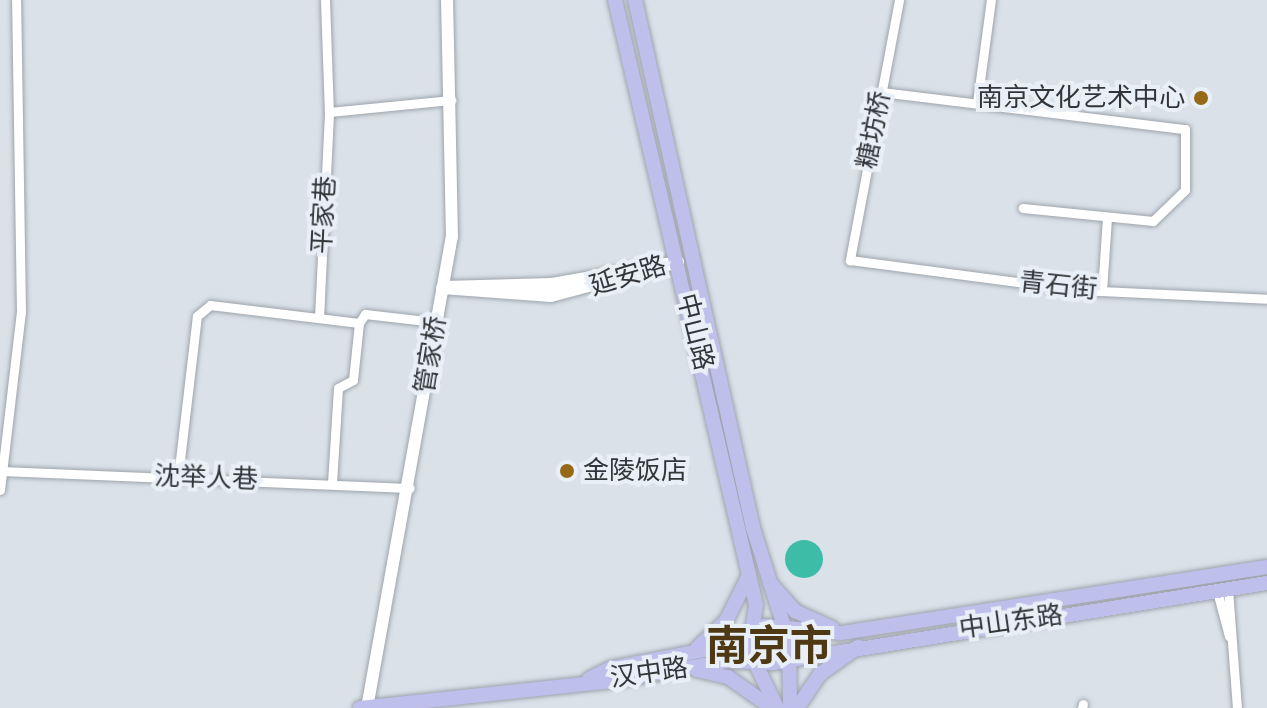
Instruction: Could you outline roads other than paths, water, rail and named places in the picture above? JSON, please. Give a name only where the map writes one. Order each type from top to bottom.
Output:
[{"type":"main road","name":"中山路","points":[[615,0],[756,569],[783,627],[790,650]]},
{"type":"main road","name":"中山路","points":[[635,0],[756,569],[756,605],[749,634],[775,708]]},
{"type":"main road","name":"中山东路","points":[[757,663],[790,650],[1267,567]]},
{"type":"main road","points":[[683,662],[718,632],[756,569],[795,611],[821,626],[862,637]]},
{"type":"main road","name":"中山东路","points":[[764,626],[862,637],[1267,583]]},
{"type":"main road","name":"汉中路","points":[[683,662],[764,626]]},
{"type":"main road","points":[[797,708],[820,674],[862,637]]},
{"type":"main road","points":[[790,650],[790,708]]},
{"type":"main road","points":[[683,662],[728,677],[775,708]]},
{"type":"main road","name":"汉中路","points":[[365,708],[589,680],[683,662],[757,663]]},
{"type":"street","points":[[0,490],[21,312],[16,0]]},
{"type":"street","name":"平家巷","points":[[319,318],[329,112],[325,0]]},
{"type":"street","name":"管家桥","points":[[365,708],[410,488],[435,322],[452,237],[447,0]]},
{"type":"street","name":"糖坊桥","points":[[850,260],[899,0]]},
{"type":"street","points":[[977,103],[991,0]]},
{"type":"street","points":[[882,92],[1185,129],[1185,190],[1153,221],[1023,208]]},
{"type":"street","points":[[329,112],[451,100]]},
{"type":"street","points":[[1102,291],[1107,218]]},
{"type":"street","name":"青石街","points":[[850,260],[1079,290],[1267,299]]},
{"type":"street","name":"延安路","points":[[442,288],[467,281],[552,284],[678,262]]},
{"type":"street","points":[[178,477],[197,316],[210,305],[359,323]]},
{"type":"street","points":[[332,483],[338,388],[353,380],[359,323],[365,314],[435,322]]},
{"type":"street","name":"沈举人巷","points":[[1,471],[410,488]]},
{"type":"street","points":[[1222,590],[1237,708]]},
{"type":"place","name":"南京文化艺术中心","points":[[1201,98]]},
{"type":"place","name":"金陵饭店","points":[[567,471]]},
{"type":"district","name":"南京市","points":[[769,645]]}]
